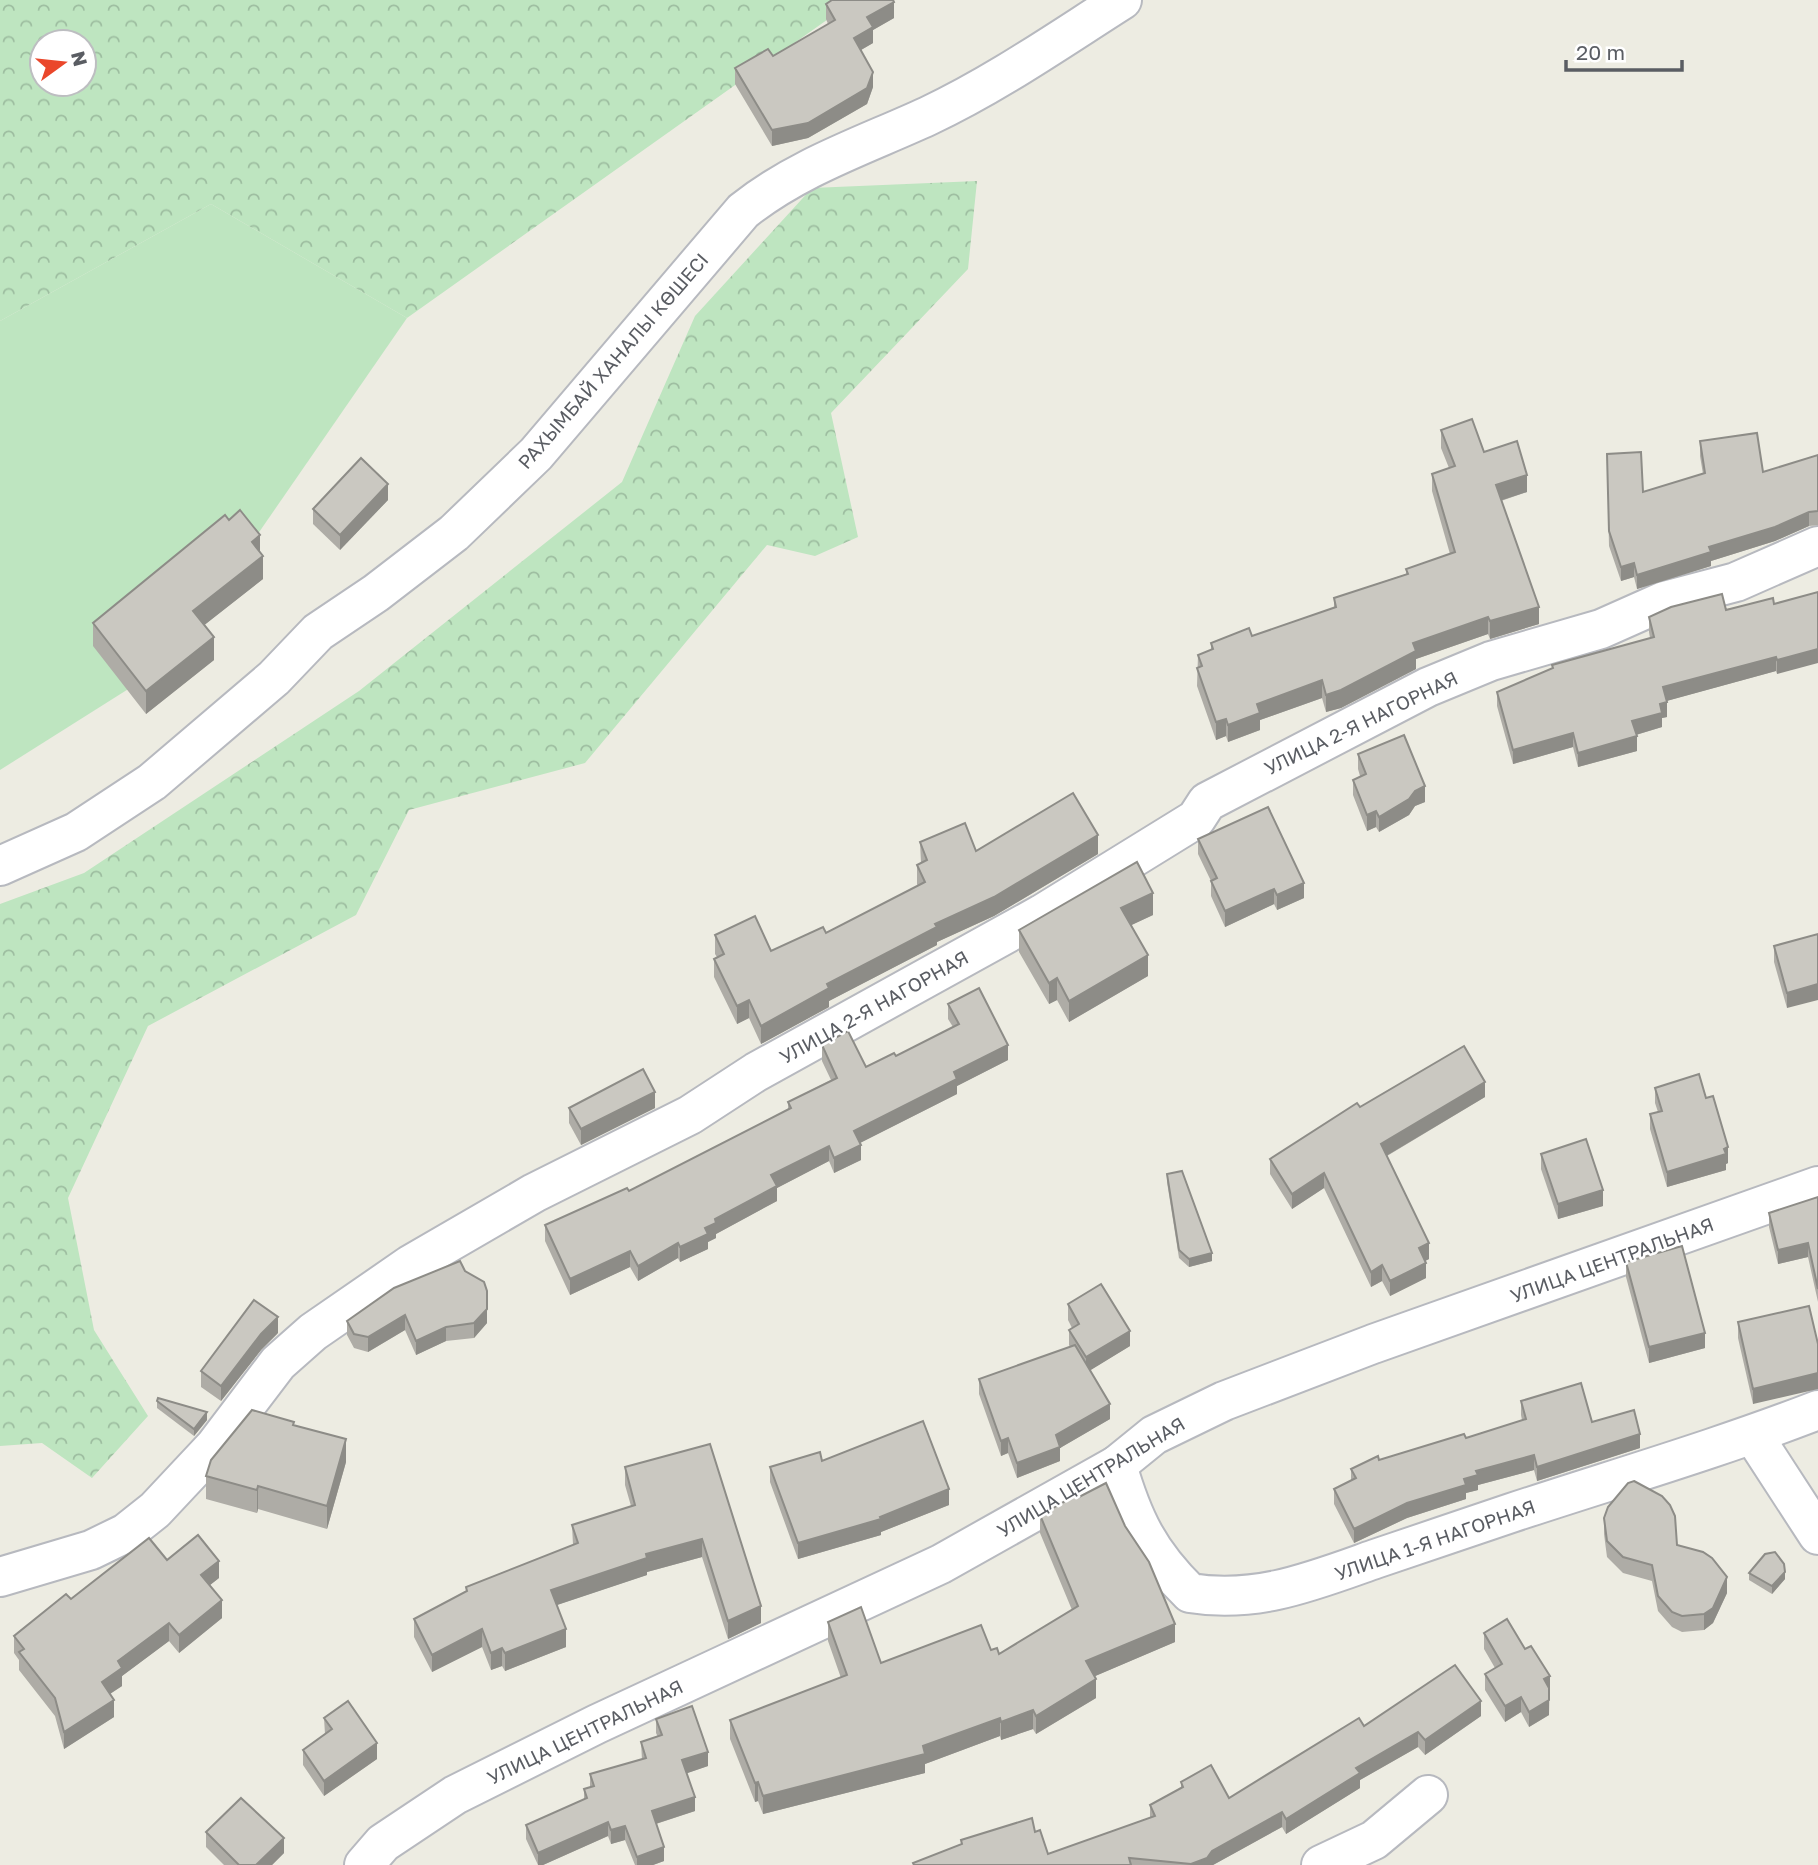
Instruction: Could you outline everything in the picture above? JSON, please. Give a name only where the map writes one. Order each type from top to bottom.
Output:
[{"type":"street","name":"РАХЫМБАЙ ХАНАЛЫ КӨШЕСІ","points":[[0,866],[76,832],[152,782],[274,678],[318,632],[454,533],[536,454],[743,212],[771,189],[836,155],[942,108],[1122,0]]},
{"type":"street","name":"УЛИЦА 2-Я НАГОРНАЯ","points":[[0,1577],[91,1550],[135,1525],[155,1510],[215,1446],[278,1363],[313,1332],[410,1265],[534,1193],[690,1115],[756,1072],[1042,914],[1196,819],[1207,802],[1428,687],[1491,661],[1601,629],[1664,601],[1736,582],[1818,546]]},
{"type":"street","name":"УЛИЦА ЦЕНТРАЛЬНАЯ","points":[[364,1865],[383,1843],[455,1795],[597,1724],[941,1564],[1117,1465],[1154,1435],[1224,1401],[1373,1344],[1818,1186]]},
{"type":"street","name":"УЛИЦА 1-Я НАГОРНАЯ","points":[[1117,1465],[1135,1520],[1146,1541],[1170,1573],[1190,1593],[1220,1598],[1252,1596],[1297,1587],[1512,1513],[1753,1435],[1818,1410]]},
{"type":"street","points":[[1753,1435],[1818,1535]]},
{"type":"street","points":[[1321,1865],[1374,1840],[1428,1795]]},
{"type":"green space","points":[[0,0],[855,0],[407,318],[211,204],[0,321]]},
{"type":"green space","points":[[977,181],[968,269],[831,413],[858,537],[815,556],[767,545],[585,763],[409,810],[356,915],[148,1026],[68,1198],[94,1330],[148,1416],[92,1478],[42,1443],[0,1446],[0,904],[84,873],[359,691],[622,482],[695,316],[812,188]]},
{"type":"green space","points":[[211,204],[407,318],[168,664],[0,770],[0,321]]},
{"type":"building","points":[[832,0],[894,2],[867,17],[873,27],[854,38],[873,72],[867,88],[808,123],[772,130],[735,68],[768,49],[773,56],[835,20],[826,4]]},
{"type":"building","points":[[1472,419],[1484,452],[1517,441],[1527,475],[1496,485],[1539,607],[1490,621],[1488,617],[1413,643],[1416,651],[1341,690],[1326,695],[1322,680],[1257,704],[1260,713],[1228,725],[1226,719],[1216,722],[1197,668],[1202,666],[1198,655],[1213,649],[1211,643],[1249,628],[1252,636],[1336,607],[1334,598],[1408,574],[1406,569],[1455,552],[1432,474],[1455,466],[1441,430]]},
{"type":"building","points":[[1757,433],[1763,472],[1818,455],[1818,511],[1709,547],[1711,552],[1637,575],[1634,563],[1621,567],[1609,531],[1607,454],[1641,452],[1643,492],[1705,473],[1700,441]]},
{"type":"building","points":[[361,458],[388,484],[340,535],[313,509]]},
{"type":"building","points":[[240,510],[260,535],[252,542],[263,556],[193,611],[214,637],[146,691],[93,623],[225,515],[229,520]]},
{"type":"building","points":[[1818,592],[1818,649],[1777,660],[1776,657],[1663,687],[1667,702],[1660,704],[1662,713],[1632,721],[1637,736],[1578,753],[1573,733],[1513,750],[1497,692],[1553,668],[1552,665],[1654,637],[1649,617],[1671,607],[1722,594],[1726,610],[1773,598],[1774,604]]},
{"type":"building","points":[[1404,735],[1425,786],[1379,817],[1376,811],[1367,815],[1353,780],[1366,774],[1358,754]]},
{"type":"building","points":[[1073,793],[1098,835],[994,897],[935,924],[937,927],[827,984],[829,988],[761,1026],[749,1000],[737,1006],[714,959],[724,954],[715,935],[755,916],[771,951],[823,927],[826,933],[925,882],[917,865],[927,860],[920,842],[965,823],[976,851]]},
{"type":"building","points":[[1268,807],[1304,883],[1277,895],[1274,889],[1225,911],[1211,881],[1217,878],[1198,839]]},
{"type":"building","points":[[1137,862],[1153,893],[1121,908],[1148,955],[1069,1001],[1057,978],[1049,983],[1019,930]]},
{"type":"building","points":[[1818,934],[1818,984],[1787,993],[1774,946]]},
{"type":"building","points":[[979,988],[1008,1045],[954,1072],[957,1079],[854,1131],[861,1145],[834,1158],[829,1146],[771,1175],[777,1186],[715,1219],[716,1223],[705,1228],[708,1234],[680,1247],[678,1243],[638,1266],[630,1251],[570,1279],[545,1225],[627,1188],[629,1191],[791,1108],[788,1102],[837,1078],[822,1045],[848,1031],[866,1067],[894,1053],[896,1056],[959,1024],[948,1004]]},
{"type":"building","points":[[1464,1046],[1485,1082],[1381,1144],[1429,1243],[1419,1248],[1426,1263],[1390,1281],[1382,1265],[1371,1272],[1324,1173],[1292,1194],[1270,1159],[1357,1103],[1360,1107]]},
{"type":"building","points":[[643,1069],[655,1092],[581,1129],[569,1108]]},
{"type":"building","points":[[1699,1074],[1706,1098],[1713,1096],[1728,1147],[1724,1149],[1726,1154],[1667,1172],[1650,1114],[1662,1111],[1655,1088]]},
{"type":"building","points":[[1586,1139],[1603,1190],[1558,1204],[1541,1154]]},
{"type":"building","points":[[1182,1171],[1212,1253],[1189,1259],[1179,1250],[1167,1174]]},
{"type":"building","points":[[1818,1197],[1818,1289],[1808,1243],[1778,1250],[1769,1213]]},
{"type":"building","points":[[1682,1246],[1705,1333],[1649,1347],[1626,1262]]},
{"type":"building","points":[[460,1261],[465,1271],[484,1282],[487,1291],[487,1309],[474,1323],[446,1327],[416,1341],[405,1315],[368,1337],[354,1334],[347,1321],[394,1288]]},
{"type":"building","points":[[1101,1284],[1130,1331],[1086,1357],[1069,1330],[1079,1324],[1068,1304]]},
{"type":"building","points":[[254,1300],[278,1317],[261,1334],[221,1386],[201,1371]]},
{"type":"building","points":[[1809,1306],[1818,1344],[1818,1373],[1753,1389],[1738,1322]]},
{"type":"building","points":[[1075,1345],[1110,1404],[1056,1435],[1060,1447],[1017,1463],[1008,1438],[1001,1441],[979,1379]]},
{"type":"building","points":[[1581,1383],[1592,1422],[1634,1410],[1640,1434],[1537,1467],[1534,1455],[1476,1471],[1478,1475],[1464,1479],[1466,1485],[1407,1503],[1354,1529],[1334,1489],[1356,1478],[1351,1469],[1378,1456],[1379,1460],[1464,1434],[1466,1438],[1526,1419],[1521,1401]]},
{"type":"building","points":[[158,1398],[207,1412],[194,1429],[157,1401]]},
{"type":"building","points":[[252,1410],[294,1422],[293,1425],[346,1439],[327,1506],[258,1486],[257,1490],[206,1476],[211,1460]]},
{"type":"building","points":[[923,1421],[949,1489],[880,1517],[881,1519],[798,1543],[770,1467],[820,1452],[822,1461]]},
{"type":"building","points":[[710,1444],[761,1606],[728,1621],[702,1539],[646,1554],[647,1558],[551,1590],[566,1629],[505,1653],[502,1648],[491,1653],[482,1629],[432,1655],[414,1619],[467,1591],[466,1587],[578,1543],[572,1525],[635,1505],[625,1467]]},
{"type":"building","points":[[1634,1481],[1662,1496],[1670,1505],[1675,1516],[1677,1545],[1703,1552],[1712,1558],[1727,1577],[1713,1608],[1704,1614],[1682,1616],[1672,1612],[1658,1596],[1652,1565],[1623,1557],[1607,1541],[1604,1518],[1608,1507],[1628,1483]]},
{"type":"building","points":[[1106,1483],[1125,1526],[1149,1562],[1175,1624],[1086,1661],[1096,1679],[1036,1716],[1033,1710],[1001,1722],[1000,1718],[923,1746],[925,1754],[763,1796],[758,1782],[755,1783],[730,1720],[847,1675],[828,1622],[861,1607],[881,1663],[981,1625],[991,1650],[997,1648],[999,1654],[1078,1606],[1040,1515],[1078,1494],[1079,1497]]},
{"type":"building","points":[[198,1535],[219,1561],[201,1575],[222,1600],[179,1635],[169,1623],[118,1661],[122,1668],[102,1682],[114,1700],[64,1732],[55,1698],[19,1652],[24,1649],[14,1636],[66,1594],[71,1599],[149,1538],[167,1560]]},
{"type":"building","points":[[1775,1552],[1784,1564],[1785,1572],[1772,1586],[1749,1573],[1765,1554]]},
{"type":"building","points":[[1507,1619],[1525,1649],[1531,1646],[1550,1676],[1544,1679],[1549,1688],[1549,1700],[1529,1712],[1521,1697],[1505,1706],[1485,1674],[1502,1664],[1484,1633]]},
{"type":"building","points":[[1455,1665],[1481,1701],[1425,1740],[1418,1732],[1356,1768],[1360,1773],[1286,1819],[1282,1812],[1212,1851],[1207,1858],[1191,1864],[1129,1858],[1131,1865],[913,1863],[962,1844],[961,1840],[1032,1818],[1035,1832],[1040,1830],[1048,1854],[1155,1816],[1150,1805],[1183,1787],[1181,1782],[1211,1765],[1229,1798],[1359,1718],[1364,1726]]},
{"type":"building","points":[[348,1701],[377,1743],[324,1781],[303,1750],[332,1729],[324,1718]]},
{"type":"building","points":[[692,1706],[708,1752],[682,1760],[695,1797],[652,1811],[664,1847],[637,1857],[625,1826],[611,1830],[608,1822],[538,1853],[526,1825],[587,1798],[584,1789],[594,1786],[590,1774],[646,1758],[641,1742],[662,1735],[656,1719]]},
{"type":"building","points":[[241,1798],[284,1838],[256,1865],[239,1865],[206,1832]]}]
